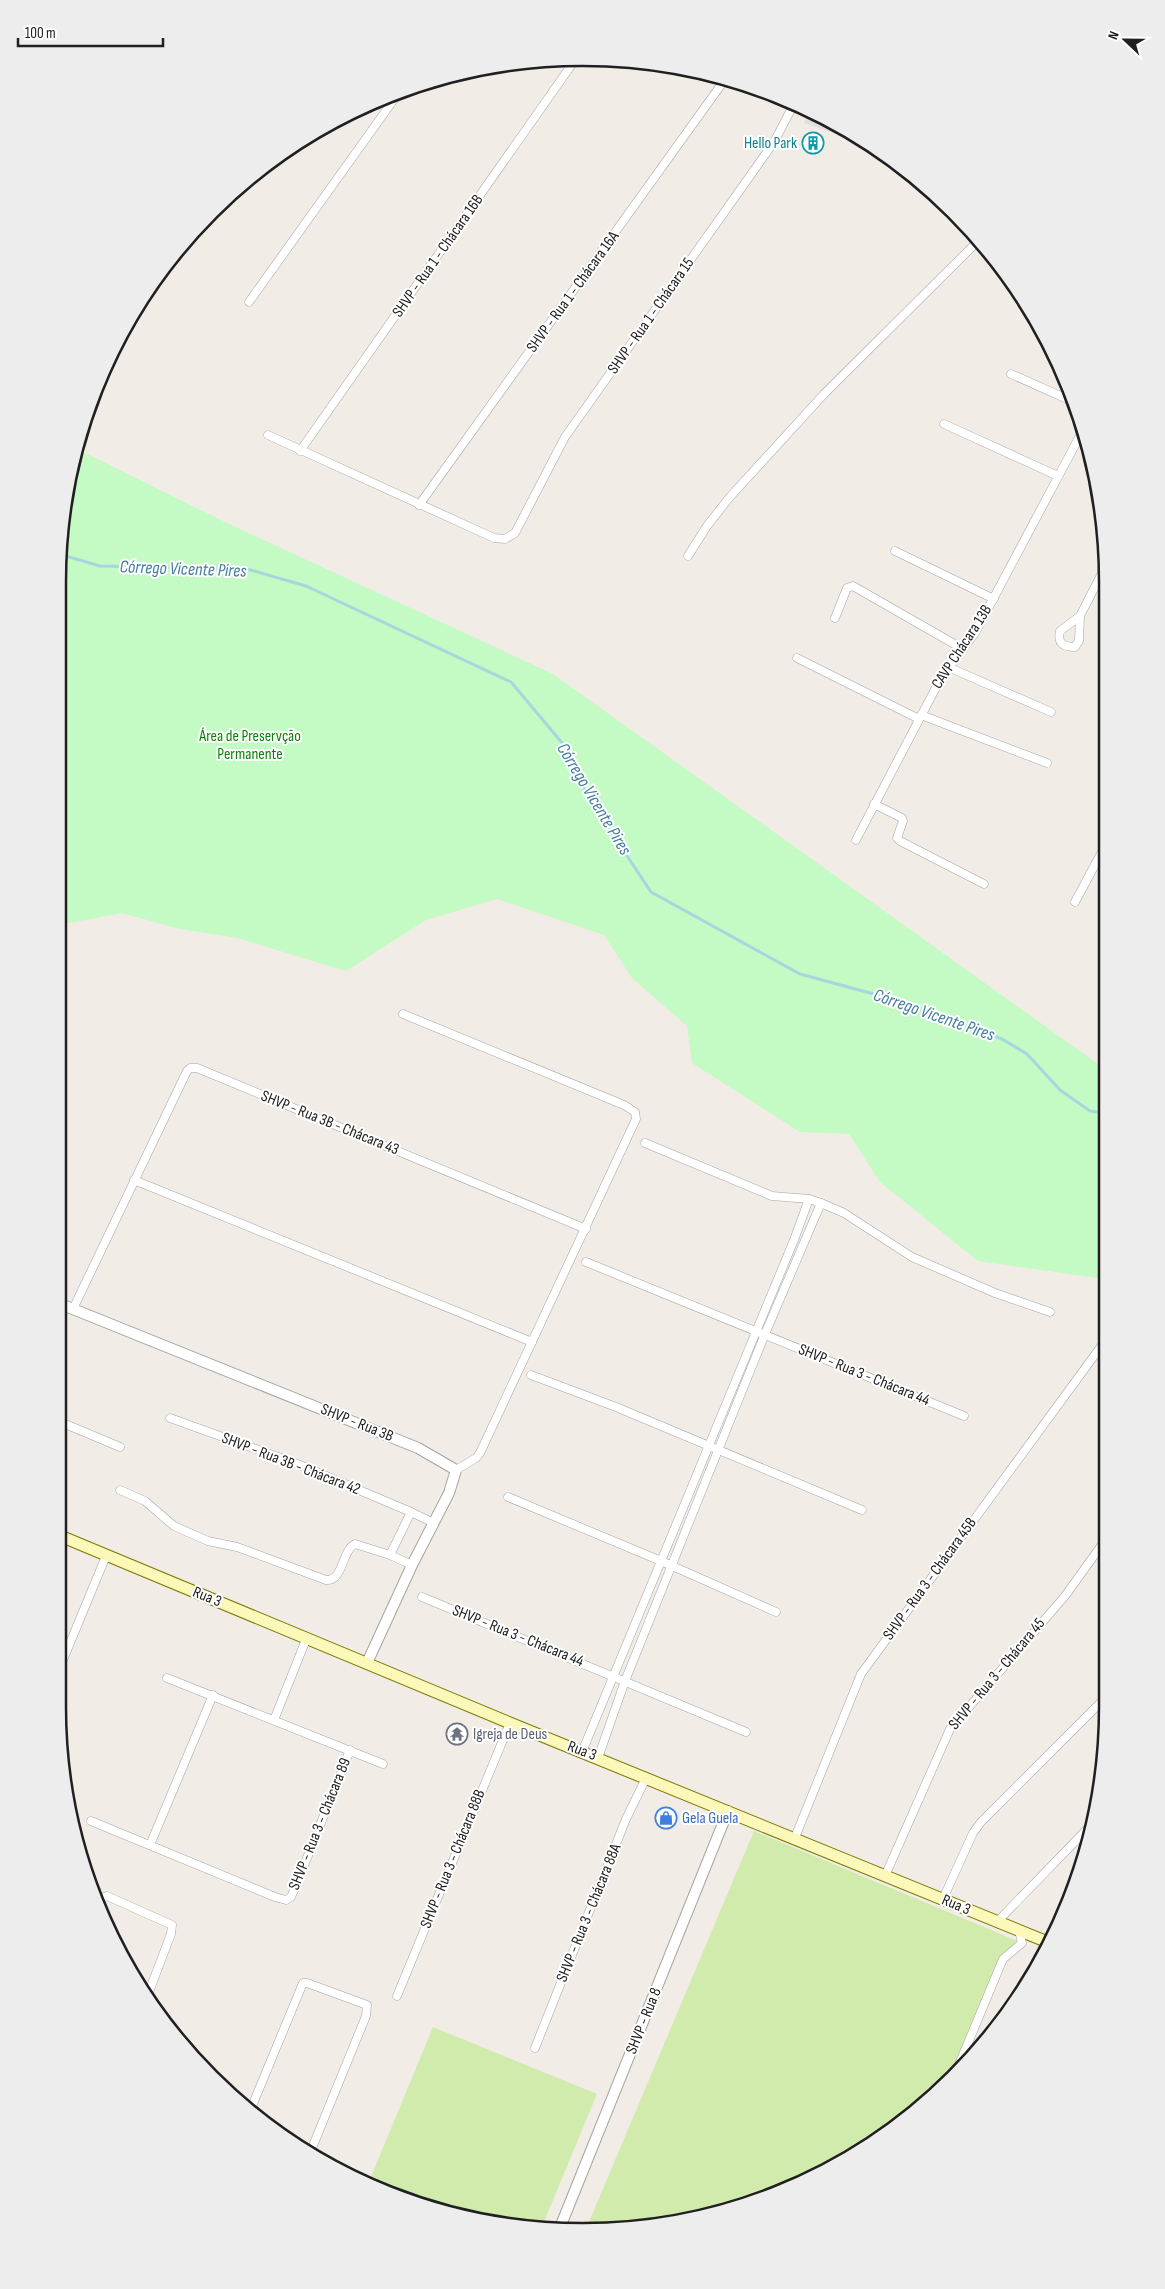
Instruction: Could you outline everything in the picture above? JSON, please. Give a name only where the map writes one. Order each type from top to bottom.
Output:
[{"type":"main road","name":"Rua 3","points":[[66,1538],[307,1637],[510,1723],[728,1811],[794,1840],[1043,1940]]},
{"type":"street","name":"SHVP - Rua 1 - Chácara 16B","points":[[300,451],[571,66]]},
{"type":"street","name":"SHVP - Rua 1 - Chácara 16A","points":[[419,505],[721,85]]},
{"type":"street","points":[[249,302],[392,103]]},
{"type":"street","name":"SHVP - Rua 1 - Chácara 15","points":[[419,505],[494,538],[505,539],[515,533],[565,437],[774,142],[791,110]]},
{"type":"street","points":[[688,556],[716,514],[754,470],[824,394],[973,245]]},
{"type":"street","points":[[1011,374],[1064,397]]},
{"type":"street","points":[[944,424],[1058,476]]},
{"type":"street","points":[[268,435],[419,505]]},
{"type":"street","name":"CAVP Chácara 13B","points":[[856,840],[948,667],[970,641],[994,599],[1078,439]]},
{"type":"street","points":[[895,551],[994,599]]},
{"type":"street","points":[[1080,616],[1099,579]]},
{"type":"street","points":[[835,618],[847,588],[856,587],[963,649]]},
{"type":"street","points":[[798,658],[920,717],[1047,764]]},
{"type":"street","points":[[948,667],[1051,712]]},
{"type":"street","points":[[874,804],[902,818],[903,821],[898,838],[900,841],[984,884]]},
{"type":"street","points":[[1075,902],[1099,857]]},
{"type":"street","points":[[367,1663],[412,1565],[449,1492],[456,1470],[476,1458],[480,1453],[635,1125],[636,1119],[634,1112],[624,1105],[403,1014]]},
{"type":"street","name":"SHVP - Rua 3B - Chácara 43","points":[[73,1309],[190,1068],[197,1068],[586,1229]]},
{"type":"street","points":[[645,1143],[772,1196],[809,1199],[821,1203],[844,1213],[912,1257],[995,1293],[1050,1312]]},
{"type":"street","points":[[134,1180],[532,1342]]},
{"type":"street","points":[[582,1752],[755,1330],[794,1240],[809,1199]]},
{"type":"street","points":[[598,1758],[625,1681],[719,1451],[764,1334],[821,1203]]},
{"type":"street","name":"SHVP - Rua 3 - Chácara 44","points":[[586,1262],[964,1416]]},
{"type":"street","name":"SHVP - Rua 3B","points":[[66,1306],[418,1448],[437,1457],[456,1470]]},
{"type":"street","name":"SHVP - Rua 3 - Chácara 45B","points":[[794,1840],[861,1674],[1099,1349]]},
{"type":"street","points":[[530,1374],[616,1407],[862,1510]]},
{"type":"street","name":"SHVP - Rua 3B - Chácara 42","points":[[170,1418],[294,1464],[434,1523]]},
{"type":"street","points":[[66,1424],[120,1447]]},
{"type":"street","points":[[120,1490],[146,1501],[174,1526],[208,1541],[237,1547],[326,1580],[331,1580],[337,1576],[352,1545],[359,1544],[390,1554],[412,1565]]},
{"type":"street","points":[[508,1497],[661,1561],[776,1612]]},
{"type":"street","points":[[390,1554],[410,1512]]},
{"type":"street","name":"SHVP - Rua 3 - Chácara 45","points":[[886,1876],[950,1729],[1065,1596],[1099,1549]]},
{"type":"street","points":[[66,1653],[106,1556]]},
{"type":"street","name":"SHVP - Rua 3 - Chácara 44","points":[[422,1597],[614,1675],[746,1732]]},
{"type":"street","points":[[274,1720],[307,1637]]},
{"type":"street","name":"SHVP - Rua 3 - Chácara 89","points":[[167,1678],[384,1764]]},
{"type":"street","points":[[150,1845],[213,1695]]},
{"type":"street","points":[[943,1899],[973,1833],[981,1822],[1099,1704]]},
{"type":"street","points":[[601,1707],[614,1712]]},
{"type":"street","name":"SHVP - Rua 3 - Chácara 88B","points":[[398,1996],[510,1723]]},
{"type":"street","name":"SHVP - Rua 3 - Chácara 89","points":[[91,1821],[286,1900],[291,1897],[295,1888],[350,1750]]},
{"type":"street","name":"SHVP - Rua 3 - Chácara 88A","points":[[535,2048],[626,1819],[646,1778]]},
{"type":"street","name":"SHVP - Rua 8","points":[[562,2222],[728,1811]]},
{"type":"street","points":[[997,1922],[1083,1833]]},
{"type":"street","points":[[104,1898],[107,1896],[172,1924],[171,1934],[150,1988]]},
{"type":"street","points":[[966,2052],[1003,1959],[1022,1943],[1019,1930]]},
{"type":"street","points":[[253,2104],[303,1983],[307,1982],[367,2005],[366,2016],[313,2147]]},
{"type":"green space","name":"Área de Preservção Permanente","points":[[83,452],[229,524],[553,674],[1099,1065],[1099,1278],[978,1261],[880,1182],[849,1134],[800,1132],[692,1063],[687,1026],[632,978],[604,935],[497,899],[426,920],[346,971],[238,938],[180,929],[122,913],[66,924],[67,549],[76,482]]},
{"type":"green space","points":[[754,1831],[1022,1943],[1003,1959],[962,2056],[923,2095],[869,2136],[811,2170],[748,2195],[716,2205],[650,2218],[589,2223]]},
{"type":"green space","points":[[433,2027],[597,2094],[544,2221],[482,2213],[449,2205],[371,2177]]},
{"type":"shaded area","points":[[806,117],[843,136],[804,123]]},
{"type":"waterway","name":"Córrego Vicente Pires","points":[[67,556],[100,566],[247,569],[306,586],[511,682],[563,744],[590,800],[651,892],[800,974],[907,1003],[1002,1039],[1027,1054],[1060,1090],[1090,1111],[1099,1112]]},
{"type":"place","name":"Hello Park","points":[[813,143]]},
{"type":"place","name":"Igreja de Deus","points":[[457,1734]]},
{"type":"place","name":"Gela Guela","points":[[666,1818]]}]
